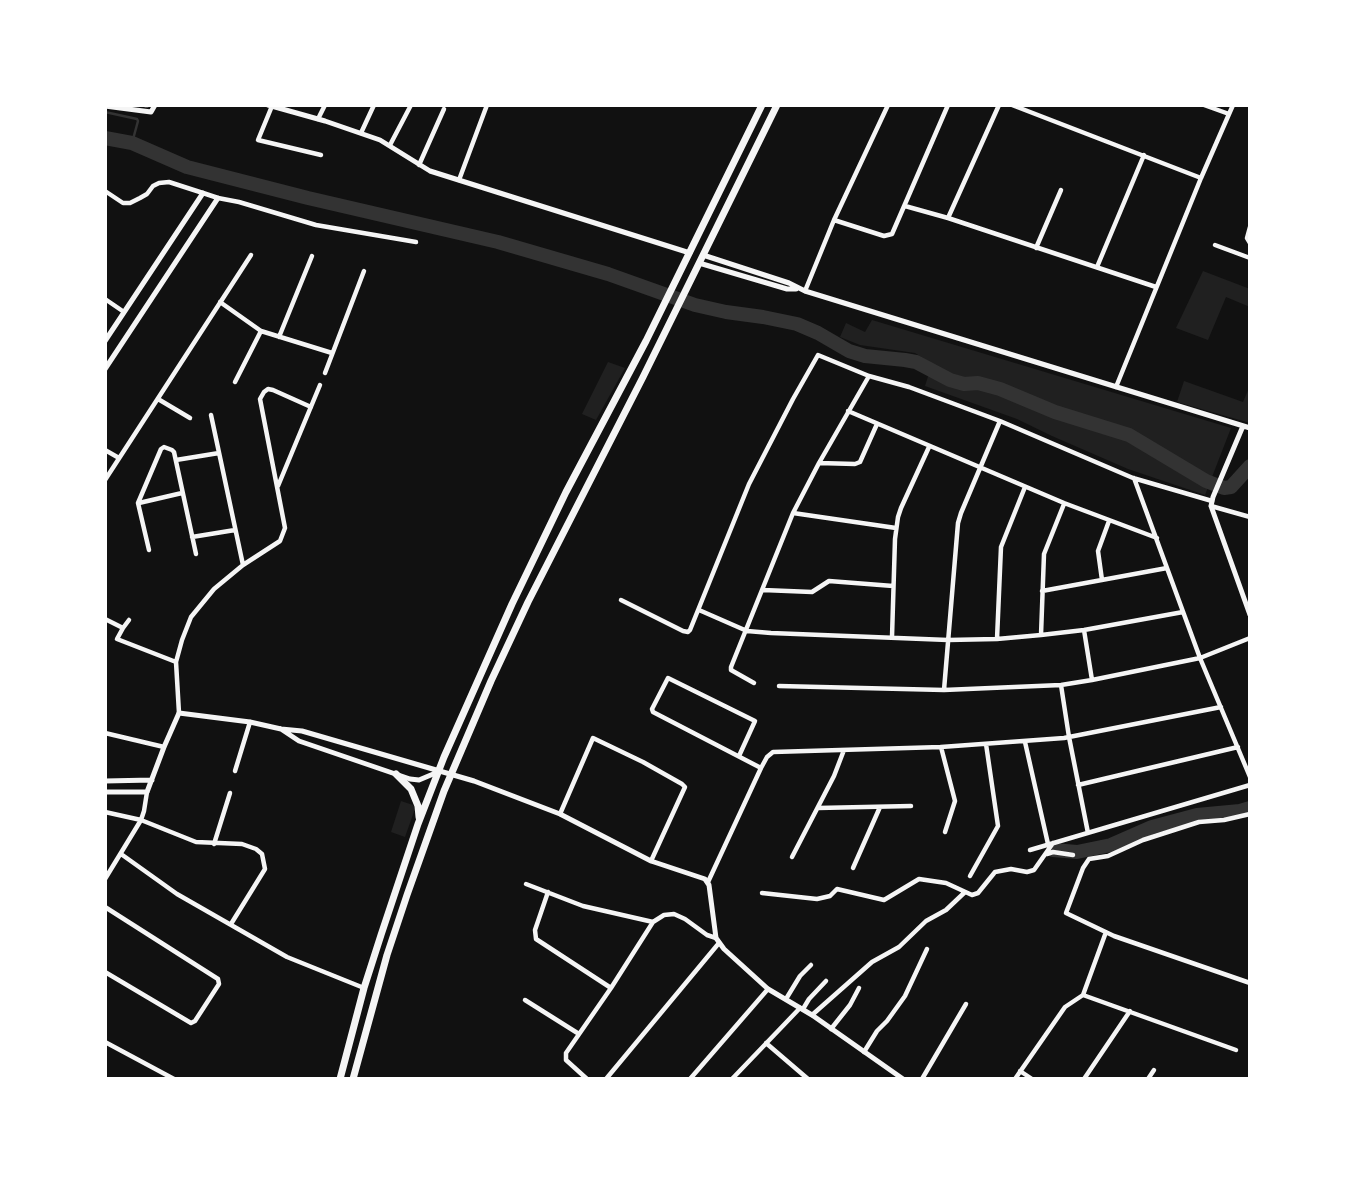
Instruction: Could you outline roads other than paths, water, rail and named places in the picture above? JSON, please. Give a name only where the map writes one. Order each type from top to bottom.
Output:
[{"type":"highway","points":[[340,1079],[365,988],[418,824],[438,772],[562,499],[685,263],[762,105]]},
{"type":"highway","points":[[353,1079],[394,935],[451,775],[497,668],[777,105]]},
{"type":"highway","points":[[396,774],[406,782],[415,797],[418,824]]},
{"type":"street","points":[[105,106],[151,112],[155,105]]},
{"type":"street","points":[[318,119],[325,105]]},
{"type":"street","points":[[361,133],[374,105]]},
{"type":"street","points":[[390,145],[411,105]]},
{"type":"street","points":[[459,180],[487,105]]},
{"type":"street","points":[[802,290],[888,105]]},
{"type":"street","points":[[834,220],[884,236],[892,234],[948,105]]},
{"type":"street","points":[[948,218],[999,105]]},
{"type":"street","points":[[1012,105],[1201,177]]},
{"type":"street","points":[[1204,105],[1229,114]]},
{"type":"street","points":[[1116,387],[1233,105]]},
{"type":"street","points":[[321,155],[258,140],[270,106],[281,107],[361,133],[390,145],[430,171],[690,253]]},
{"type":"street","points":[[419,166],[444,109]]},
{"type":"street","points":[[1097,267],[1144,155]]},
{"type":"street","points":[[105,191],[123,203],[130,203],[147,194],[152,186],[169,182],[316,225],[416,242]]},
{"type":"street","points":[[1036,248],[1061,190]]},
{"type":"street","points":[[105,341],[203,193]]},
{"type":"street","points":[[105,369],[218,198]]},
{"type":"street","points":[[905,206],[1156,287]]},
{"type":"street","points":[[1250,227],[1247,238],[1250,243]]},
{"type":"street","points":[[1215,245],[1250,258]]},
{"type":"street","points":[[105,480],[251,255]]},
{"type":"street","points":[[279,337],[312,256]]},
{"type":"street","points":[[701,259],[787,289],[802,290],[1250,428]]},
{"type":"street","points":[[325,373],[364,271]]},
{"type":"street","points":[[105,299],[124,312]]},
{"type":"street","points":[[220,302],[261,331],[332,353]]},
{"type":"street","points":[[235,382],[261,331]]},
{"type":"street","points":[[621,600],[686,632],[690,630],[749,484],[818,355],[869,376],[909,387],[1000,421],[1133,478],[1212,501],[1250,517]]},
{"type":"street","points":[[754,682],[731,669],[793,513],[869,376]]},
{"type":"street","points":[[278,487],[320,385]]},
{"type":"street","points":[[105,879],[141,820],[147,792],[179,713],[176,663],[191,617],[214,589],[243,565],[280,541],[285,528],[260,402],[264,392],[273,390],[311,407]]},
{"type":"street","points":[[158,399],[190,418]]},
{"type":"street","points":[[848,411],[980,469],[1157,538]]},
{"type":"street","points":[[211,415],[243,565]]},
{"type":"street","points":[[944,690],[958,523],[1000,421]]},
{"type":"street","points":[[819,463],[860,462],[877,424]]},
{"type":"street","points":[[1243,426],[1212,501],[1250,615]]},
{"type":"street","points":[[149,550],[138,503],[164,447],[173,450],[176,460],[196,554]]},
{"type":"street","points":[[892,638],[896,528],[901,508],[929,447]]},
{"type":"street","points":[[105,450],[119,458]]},
{"type":"street","points":[[176,460],[219,453]]},
{"type":"street","points":[[273,466],[288,464]]},
{"type":"street","points":[[1133,478],[1200,658],[1250,777]]},
{"type":"street","points":[[997,639],[1001,547],[1025,487]]},
{"type":"street","points":[[138,503],[182,493]]},
{"type":"street","points":[[1041,635],[1044,554],[1064,503]]},
{"type":"street","points":[[793,513],[896,528]]},
{"type":"street","points":[[1102,580],[1098,551],[1109,520]]},
{"type":"street","points":[[192,537],[235,530]]},
{"type":"street","points":[[1042,590],[1167,568]]},
{"type":"street","points":[[763,590],[812,592],[829,581],[893,586]]},
{"type":"street","points":[[699,610],[747,631],[948,640],[997,639],[1084,630],[1183,611]]},
{"type":"street","points":[[105,619],[123,628]]},
{"type":"street","points":[[129,620],[117,639],[176,663]]},
{"type":"street","points":[[1084,630],[1092,680]]},
{"type":"street","points":[[779,686],[944,690],[1060,685],[1200,658],[1250,638]]},
{"type":"street","points":[[739,756],[754,720],[668,678],[652,712],[761,768]]},
{"type":"street","points":[[1060,685],[1088,833]]},
{"type":"street","points":[[606,1079],[718,941],[708,881],[761,768],[773,751],[1025,742],[1069,737],[1221,707]]},
{"type":"street","points":[[179,713],[302,731],[474,781],[560,814],[651,861],[708,881]]},
{"type":"street","points":[[235,771],[250,722]]},
{"type":"street","points":[[281,729],[299,741],[396,774],[419,780],[438,772]]},
{"type":"street","points":[[105,733],[164,747]]},
{"type":"street","points":[[560,814],[593,738],[643,762],[685,787],[651,861]]},
{"type":"street","points":[[1025,742],[1050,848],[1053,852],[1073,855]]},
{"type":"street","points":[[970,876],[999,823],[986,744]]},
{"type":"street","points":[[941,747],[955,801],[944,832]]},
{"type":"street","points":[[1078,785],[1238,747]]},
{"type":"street","points":[[792,857],[834,776],[844,750]]},
{"type":"street","points":[[105,781],[152,779]]},
{"type":"street","points":[[1030,850],[1050,848],[1088,833],[1250,785]]},
{"type":"street","points":[[105,792],[147,792]]},
{"type":"street","points":[[214,844],[230,793]]},
{"type":"street","points":[[818,808],[911,806]]},
{"type":"street","points":[[853,867],[880,807]]},
{"type":"street","points":[[105,812],[141,820],[196,842],[252,847],[262,855],[265,863],[263,875],[231,924]]},
{"type":"street","points":[[1250,814],[1199,822],[1143,840],[1108,856],[1088,860],[1066,913],[1106,932],[1250,982]]},
{"type":"street","points":[[762,893],[817,899],[830,896],[837,888],[884,900],[919,879],[946,883],[972,895],[978,893],[995,872],[1010,869],[1031,872],[1040,865],[1050,848]]},
{"type":"street","points":[[121,855],[177,894],[287,957],[365,988]]},
{"type":"street","points":[[527,884],[583,906],[653,922]]},
{"type":"street","points":[[548,892],[535,930],[536,939],[611,988]]},
{"type":"street","points":[[812,1015],[872,962],[899,947],[926,921],[946,910],[964,893]]},
{"type":"street","points":[[105,907],[218,979],[219,984],[195,1021],[188,1023],[105,972]]},
{"type":"street","points":[[587,1079],[565,1058],[566,1053],[653,922],[663,915],[674,914],[718,941],[768,989],[812,1015],[903,1079]]},
{"type":"street","points":[[1015,1079],[1065,1007],[1083,995],[1106,932]]},
{"type":"street","points":[[864,1053],[877,1031],[905,996],[928,949]]},
{"type":"street","points":[[786,999],[800,976],[811,965]]},
{"type":"street","points":[[732,1079],[827,981]]},
{"type":"street","points":[[831,1029],[850,1005],[859,988]]},
{"type":"street","points":[[690,1079],[768,989]]},
{"type":"street","points":[[1083,995],[1236,1050]]},
{"type":"street","points":[[525,1000],[579,1034]]},
{"type":"street","points":[[922,1079],[966,1004]]},
{"type":"street","points":[[1084,1079],[1130,1011]]},
{"type":"street","points":[[105,1042],[174,1079]]},
{"type":"street","points":[[766,1043],[808,1079]]},
{"type":"street","points":[[1148,1079],[1154,1070]]},
{"type":"street","points":[[1020,1071],[1032,1079]]},
{"type":"waterway","points":[[105,112],[137,119],[132,143]]},
{"type":"waterway","points":[[105,138],[132,143],[187,167],[498,242],[608,274],[695,305],[797,324],[849,351],[865,356],[916,362],[950,380],[1000,389],[1055,412],[1129,435],[1206,481],[1224,488],[1231,487],[1250,466]]},
{"type":"waterway","points":[[1053,850],[1077,852],[1111,845],[1152,827],[1197,815],[1250,808]]}]
